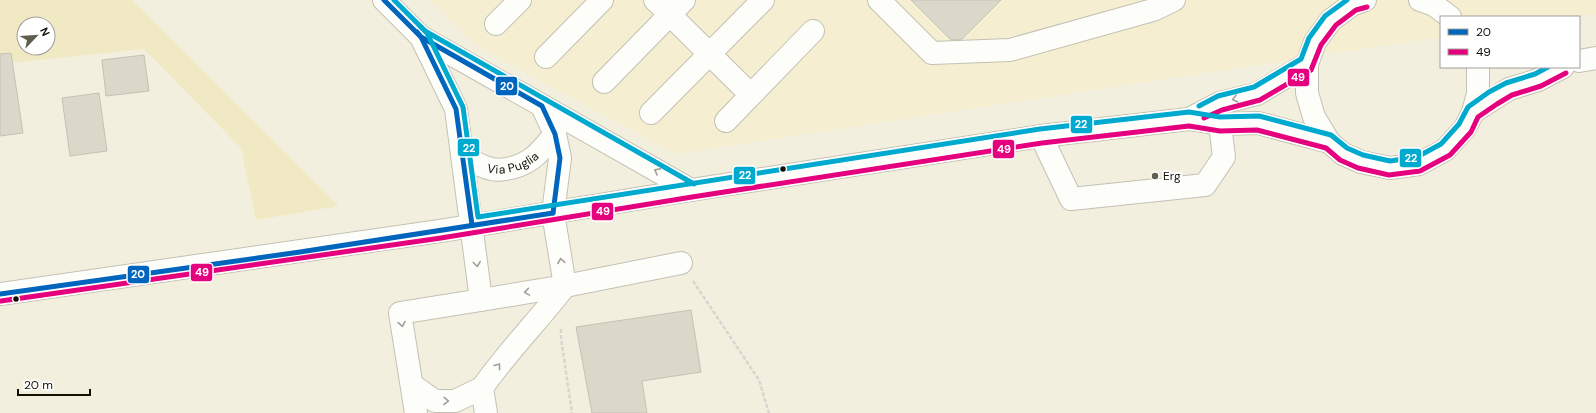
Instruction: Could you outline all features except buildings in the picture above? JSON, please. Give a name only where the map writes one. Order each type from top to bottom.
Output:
[{"type":"main road","points":[[384,0],[421,36],[691,190]]},
{"type":"main road","points":[[496,24],[520,0]]},
{"type":"main road","points":[[546,57],[602,0]]},
{"type":"main road","points":[[651,113],[762,0]]},
{"type":"main road","points":[[879,0],[932,53],[1010,50],[1153,10],[1174,0]]},
{"type":"main road","points":[[1365,0],[1353,4],[1331,20],[1316,42],[1307,64],[1307,93],[1314,117],[1329,142],[1344,154],[1361,162],[1390,168],[1419,164],[1445,150],[1465,128],[1473,112],[1478,94],[1478,68]]},
{"type":"main road","points":[[1420,0],[1434,5],[1449,16]]},
{"type":"main road","points":[[604,82],[670,5],[709,54],[751,95]]},
{"type":"main road","points":[[726,121],[813,31]]},
{"type":"main road","points":[[421,36],[456,109],[481,300]]},
{"type":"main road","points":[[1580,61],[1596,58]]},
{"type":"main road","points":[[1189,119],[1220,103],[1257,94],[1307,64]]},
{"type":"main road","points":[[1473,112],[1509,89],[1538,80],[1561,68]]},
{"type":"main road","points":[[412,385],[435,401],[455,402],[482,388],[499,364],[546,311],[565,286],[553,213],[560,158],[554,134],[542,106]]},
{"type":"main road","points":[[0,294],[553,213],[691,190],[1041,136],[1189,119],[1220,124],[1258,123],[1329,142]]},
{"type":"main road","points":[[1041,136],[1071,199],[1205,184],[1224,157],[1220,124]]},
{"type":"main road","name":"Via Puglia","points":[[463,156],[488,168],[502,169],[516,167],[527,163],[537,155],[554,134]]},
{"type":"main road","points":[[416,413],[400,313],[565,286],[681,263]]},
{"type":"main road","points":[[482,388],[486,413]]},
{"type":"path","points":[[681,263],[759,380],[769,413]]},
{"type":"path","points":[[562,323],[560,338],[572,413]]},
{"type":"shaded area","points":[[0,0],[132,0],[339,206],[256,220],[241,148],[144,49],[0,64]]},
{"type":"shaded area","points":[[431,0],[1596,0],[1596,14],[1580,16],[1440,16],[1440,37],[675,154],[477,46]]},
{"type":"transit line","name":"20","points":[[384,0],[421,37],[542,106],[555,134],[560,158],[553,213]]},
{"type":"transit line","name":"22","points":[[394,0],[427,33],[463,107],[478,217],[1040,129],[1189,112],[1220,117],[1259,116],[1331,135],[1347,148],[1363,155],[1390,161],[1417,157],[1441,144],[1459,124],[1468,107],[1489,92],[1506,83],[1535,74],[1546,68]]},
{"type":"transit line","name":"22","points":[[1199,106],[1218,96],[1254,87],[1301,59],[1309,38],[1325,16],[1347,0]]},
{"type":"transit line","name":"49","points":[[1204,118],[1222,110],[1260,100],[1311,70],[1321,45],[1336,25],[1356,10],[1367,7]]},
{"type":"transit line","name":"22","points":[[420,26],[425,31],[694,184]]},
{"type":"transit line","name":"20","points":[[417,32],[421,37],[456,109],[472,225]]},
{"type":"transit line","name":"49","points":[[1,301],[441,238],[692,197],[1042,143],[1189,126],[1220,131],[1257,130],[1326,148],[1340,160],[1358,168],[1389,175],[1420,171],[1450,155],[1471,132],[1478,117],[1497,104],[1512,95],[1541,86],[1566,73]]},
{"type":"transit line","name":"20","points":[[0,294],[300,252],[553,213]]},
{"type":"place","name":"Erg","points":[[1155,176]]}]
